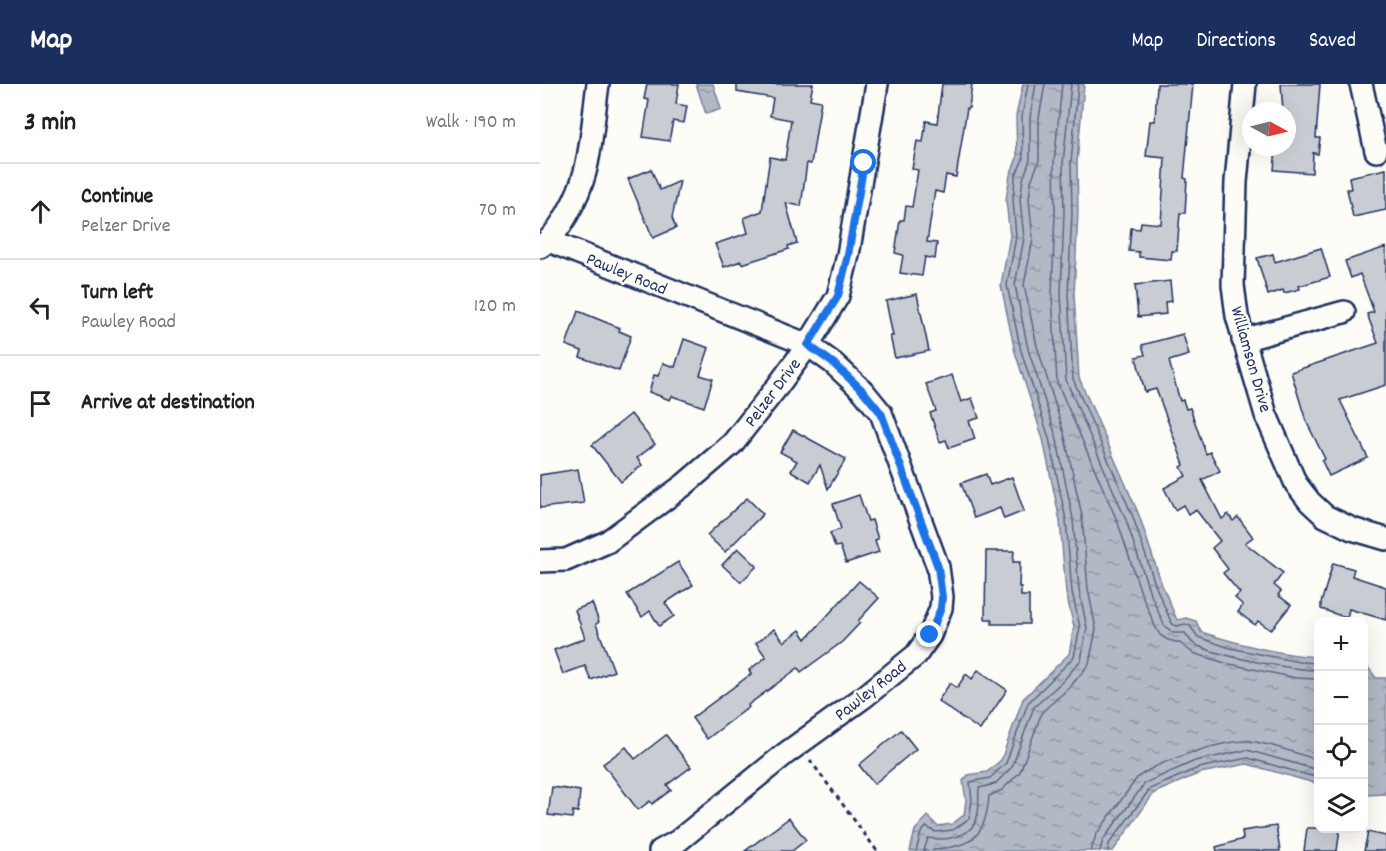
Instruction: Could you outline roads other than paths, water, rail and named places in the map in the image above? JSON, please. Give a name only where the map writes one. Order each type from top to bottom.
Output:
[{"type":"street","points":[[544,244],[569,211],[585,172],[598,84]]},
{"type":"street","name":"Pelzer Drive","points":[[540,561],[567,560],[607,542],[684,485],[732,444],[808,345],[838,296],[848,255],[877,84]]},
{"type":"street","name":"Williamson Drive","points":[[1245,84],[1232,258],[1237,316],[1266,415],[1296,484],[1325,516],[1352,529],[1386,540]]},
{"type":"street","points":[[1361,84],[1376,151]]},
{"type":"street","name":"Pawley Road","points":[[544,244],[808,345],[833,363],[863,391],[881,413],[938,567],[942,597],[941,608],[930,635],[916,655],[864,697],[798,744],[678,841],[660,851]]},
{"type":"street","points":[[1243,340],[1344,312]]},
{"type":"water","points":[[696,84],[713,84],[721,109],[706,114]]},
{"type":"water","points":[[1023,84],[1084,84],[1077,163],[1078,212],[1074,294],[1079,378],[1139,515],[1162,585],[1177,620],[1186,618],[1196,621],[1201,632],[1229,641],[1288,654],[1314,657],[1314,783],[1247,764],[1200,773],[1154,793],[1113,851],[910,851],[915,830],[928,816],[937,826],[952,824],[964,815],[966,800],[963,781],[968,775],[987,772],[1001,760],[1023,699],[1069,654],[1074,627],[1066,593],[1060,521],[1043,439],[1015,352],[1001,285],[1010,236],[1006,200],[1010,175],[1017,158],[1016,116]]},
{"type":"water","points":[[1368,667],[1376,678],[1386,678],[1386,794],[1368,795]]}]
